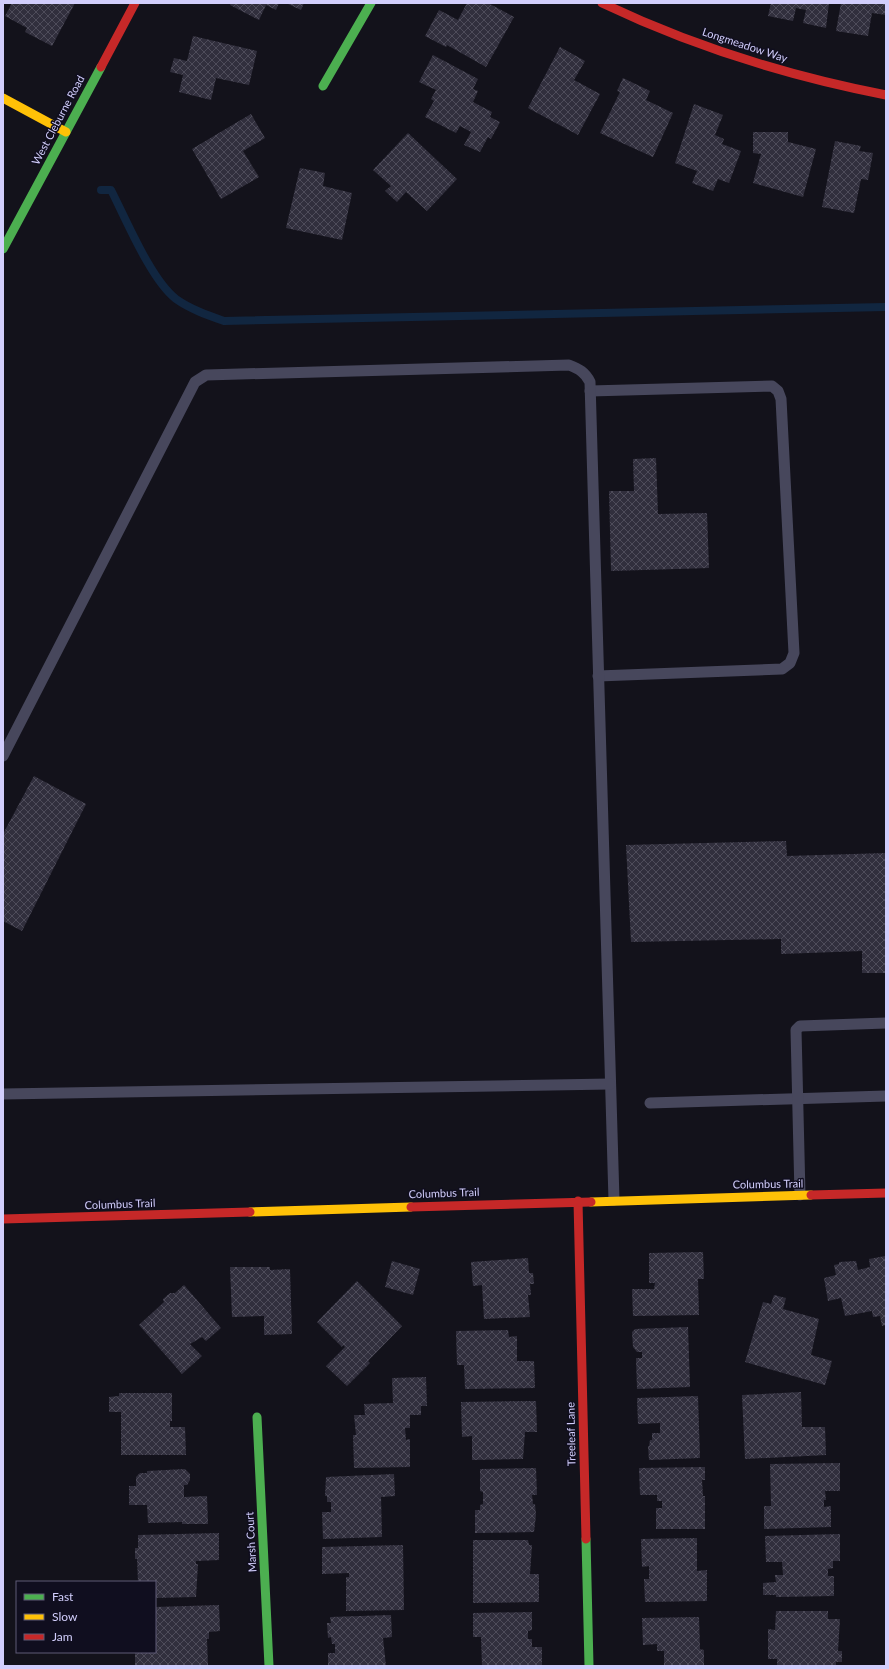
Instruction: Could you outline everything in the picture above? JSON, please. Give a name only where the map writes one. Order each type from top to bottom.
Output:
[{"type":"street","name":"West Cleburne Road","points":[[3,249],[135,3]]},
{"type":"street","points":[[323,86],[371,3]]},
{"type":"street","name":"Longmeadow Way","points":[[602,3],[645,24],[763,65],[866,92],[886,95]]},
{"type":"street","points":[[3,98],[66,132]]},
{"type":"street","name":"Columbus Trail","points":[[3,1219],[886,1193]]},
{"type":"street","name":"Treeleaf Lane","points":[[578,1201],[589,1666]]},
{"type":"street","name":"Marsh Court","points":[[257,1417],[269,1666]]},
{"type":"lane","points":[[3,756],[195,382],[206,375],[569,365],[586,374],[590,382],[614,1200]]},
{"type":"lane","points":[[590,391],[772,386],[778,391],[781,399],[794,653],[790,662],[782,669],[598,676]]},
{"type":"lane","points":[[800,1195],[796,1030],[800,1026],[886,1023]]},
{"type":"lane","points":[[3,1094],[610,1084]]},
{"type":"lane","points":[[650,1102],[886,1096]]},
{"type":"building","points":[[12,3],[75,3],[52,46],[25,32],[27,28],[5,16]]},
{"type":"building","points":[[231,3],[279,3],[276,10],[266,5],[259,20],[230,5]]},
{"type":"building","points":[[286,3],[304,3],[301,10]]},
{"type":"building","points":[[467,3],[488,3],[514,17],[486,67],[447,45],[446,47],[425,36],[439,10],[458,20]]},
{"type":"building","points":[[771,3],[829,3],[826,28],[803,23],[806,10],[796,8],[793,21],[768,16]]},
{"type":"building","points":[[841,3],[886,3],[886,15],[872,13],[868,36],[836,31]]},
{"type":"building","points":[[193,36],[257,51],[249,85],[216,78],[211,100],[179,92],[183,75],[170,72],[174,58],[187,61]]},
{"type":"building","points":[[560,47],[585,61],[574,80],[600,94],[578,135],[528,108]]},
{"type":"building","points":[[433,55],[478,79],[473,89],[478,91],[473,102],[492,112],[490,117],[500,122],[491,139],[488,137],[480,152],[464,145],[471,132],[460,126],[456,133],[425,117],[434,101],[431,99],[436,90],[419,82]]},
{"type":"building","points":[[623,78],[650,91],[646,100],[673,113],[653,157],[600,133],[620,92],[617,91]]},
{"type":"building","points":[[694,104],[723,115],[715,135],[724,139],[722,144],[741,151],[729,183],[718,179],[713,191],[692,183],[697,171],[675,163]]},
{"type":"building","points":[[251,114],[265,138],[243,151],[259,177],[221,199],[192,149]]},
{"type":"building","points":[[753,132],[788,132],[788,142],[816,149],[803,197],[753,183],[761,154],[753,153]]},
{"type":"building","points":[[408,133],[457,179],[427,211],[406,192],[397,202],[385,191],[391,186],[373,170]]},
{"type":"building","points":[[835,141],[861,146],[859,151],[873,153],[868,180],[861,179],[854,213],[822,207]]},
{"type":"building","points":[[300,168],[325,173],[323,186],[352,193],[342,240],[286,228]]},
{"type":"building","points":[[656,458],[658,514],[707,513],[709,568],[611,571],[609,491],[634,491],[633,459]]},
{"type":"building","points":[[34,776],[86,804],[22,931],[3,921],[3,834]]},
{"type":"building","points":[[786,841],[787,856],[886,853],[886,973],[862,973],[862,951],[781,954],[781,939],[631,942],[626,845]]},
{"type":"building","points":[[703,1252],[704,1279],[698,1279],[699,1315],[633,1316],[632,1289],[654,1289],[655,1283],[649,1283],[649,1253]]},
{"type":"building","points":[[885,1256],[886,1325],[882,1326],[880,1316],[873,1317],[872,1311],[845,1316],[841,1298],[828,1301],[824,1278],[836,1275],[834,1265],[839,1264],[839,1262],[856,1261],[858,1270],[870,1267],[869,1259]]},
{"type":"building","points":[[528,1258],[529,1273],[533,1273],[534,1284],[530,1284],[531,1295],[528,1295],[530,1317],[484,1319],[482,1285],[473,1286],[471,1262]]},
{"type":"building","points":[[392,1261],[420,1269],[413,1295],[385,1287]]},
{"type":"building","points":[[230,1267],[270,1267],[270,1270],[290,1269],[292,1334],[264,1335],[264,1316],[232,1317]]},
{"type":"building","points":[[357,1281],[402,1326],[368,1361],[370,1363],[347,1386],[326,1366],[345,1347],[343,1345],[342,1347],[317,1322]]},
{"type":"building","points":[[184,1285],[221,1328],[206,1341],[202,1337],[190,1344],[202,1356],[182,1374],[139,1325],[164,1302],[163,1299],[170,1293],[175,1293]]},
{"type":"building","points":[[774,1295],[786,1298],[783,1309],[819,1319],[811,1355],[832,1361],[825,1385],[745,1362],[763,1302],[771,1304]]},
{"type":"building","points":[[688,1327],[690,1387],[637,1389],[636,1358],[642,1358],[642,1352],[637,1352],[633,1347],[632,1332],[635,1329]]},
{"type":"building","points":[[508,1330],[509,1337],[517,1336],[517,1361],[534,1361],[535,1388],[465,1389],[464,1365],[457,1365],[456,1331]]},
{"type":"building","points":[[426,1377],[427,1406],[421,1406],[421,1415],[410,1415],[410,1428],[405,1428],[406,1440],[410,1439],[410,1467],[354,1468],[353,1435],[356,1435],[354,1415],[365,1415],[364,1404],[393,1403],[392,1378]]},
{"type":"building","points":[[801,1392],[802,1427],[825,1427],[826,1455],[745,1459],[742,1395]]},
{"type":"building","points":[[119,1393],[172,1393],[172,1421],[170,1421],[170,1427],[185,1427],[186,1455],[121,1455],[121,1412],[109,1412],[109,1397],[119,1396]]},
{"type":"building","points":[[698,1396],[700,1458],[649,1460],[648,1446],[650,1440],[652,1440],[652,1433],[660,1433],[660,1423],[638,1424],[637,1398]]},
{"type":"building","points":[[536,1401],[537,1432],[525,1432],[523,1459],[472,1460],[472,1436],[462,1437],[461,1402]]},
{"type":"building","points":[[840,1463],[840,1491],[825,1491],[826,1500],[824,1500],[824,1507],[831,1506],[831,1527],[764,1529],[764,1506],[771,1506],[770,1464]]},
{"type":"building","points":[[705,1467],[705,1480],[702,1480],[703,1496],[705,1496],[705,1529],[656,1529],[656,1508],[662,1508],[662,1501],[657,1501],[657,1495],[640,1495],[639,1468]]},
{"type":"building","points":[[536,1468],[537,1495],[532,1495],[536,1515],[534,1532],[475,1533],[475,1510],[480,1510],[480,1505],[483,1504],[483,1492],[480,1491],[480,1469]]},
{"type":"building","points":[[185,1469],[190,1474],[190,1480],[187,1485],[184,1485],[184,1497],[207,1496],[208,1524],[182,1524],[182,1522],[148,1523],[147,1505],[129,1505],[129,1486],[136,1486],[136,1477],[140,1473],[147,1473],[147,1471]]},
{"type":"building","points":[[394,1474],[395,1496],[381,1497],[382,1537],[323,1539],[322,1512],[331,1512],[331,1502],[327,1502],[327,1496],[325,1496],[326,1477]]},
{"type":"building","points":[[219,1533],[219,1560],[196,1561],[196,1564],[198,1564],[196,1597],[156,1598],[156,1581],[138,1581],[135,1548],[138,1548],[138,1535]]},
{"type":"building","points":[[840,1534],[840,1561],[833,1561],[833,1568],[828,1569],[828,1576],[834,1576],[834,1596],[776,1597],[776,1595],[763,1595],[763,1583],[776,1582],[775,1575],[783,1575],[782,1562],[766,1562],[765,1536]]},
{"type":"building","points":[[697,1538],[697,1571],[707,1570],[707,1601],[645,1602],[644,1579],[649,1579],[649,1566],[642,1567],[641,1539]]},
{"type":"building","points":[[473,1540],[528,1540],[529,1545],[532,1545],[530,1574],[539,1574],[539,1602],[473,1603]]},
{"type":"building","points":[[403,1545],[404,1610],[346,1611],[346,1577],[349,1577],[349,1573],[322,1574],[322,1547]]},
{"type":"building","points":[[219,1605],[220,1631],[209,1632],[209,1639],[207,1639],[208,1666],[135,1666],[135,1653],[156,1653],[156,1607]]},
{"type":"building","points":[[776,1611],[828,1611],[828,1619],[840,1619],[838,1651],[842,1651],[842,1662],[836,1662],[836,1666],[777,1666],[777,1659],[768,1659],[768,1629],[775,1630]]},
{"type":"building","points":[[532,1612],[532,1630],[528,1631],[528,1639],[532,1639],[532,1647],[542,1647],[542,1666],[482,1666],[481,1637],[473,1637],[473,1613]]},
{"type":"building","points":[[391,1615],[392,1637],[383,1638],[386,1666],[328,1666],[328,1653],[335,1653],[335,1644],[332,1644],[331,1637],[328,1638],[327,1623],[331,1623],[330,1617]]},
{"type":"building","points":[[699,1617],[700,1649],[704,1650],[704,1665],[664,1666],[664,1651],[657,1651],[657,1644],[643,1645],[642,1618]]},
{"type":"waterway","points":[[101,190],[111,190],[148,264],[167,290],[176,299],[187,306],[224,321],[886,307]]},
{"type":"traffic: fast","points":[[323,86],[371,3]]},
{"type":"traffic: fast","points":[[3,249],[101,67]]},
{"type":"traffic: fast","points":[[257,1417],[269,1666]]},
{"type":"traffic: fast","points":[[586,1539],[589,1666]]},
{"type":"traffic: slow","points":[[3,98],[66,132]]},
{"type":"traffic: slow","points":[[591,1202],[811,1195]]},
{"type":"traffic: slow","points":[[250,1212],[411,1207]]},
{"type":"traffic: jam","points":[[101,67],[135,3]]},
{"type":"traffic: jam","points":[[602,3],[671,33],[741,58],[813,79],[886,95]]},
{"type":"traffic: jam","points":[[811,1195],[886,1193]]},
{"type":"traffic: jam","points":[[578,1201],[586,1539]]},
{"type":"traffic: jam","points":[[411,1207],[591,1202]]},
{"type":"traffic: jam","points":[[3,1219],[250,1212]]}]
